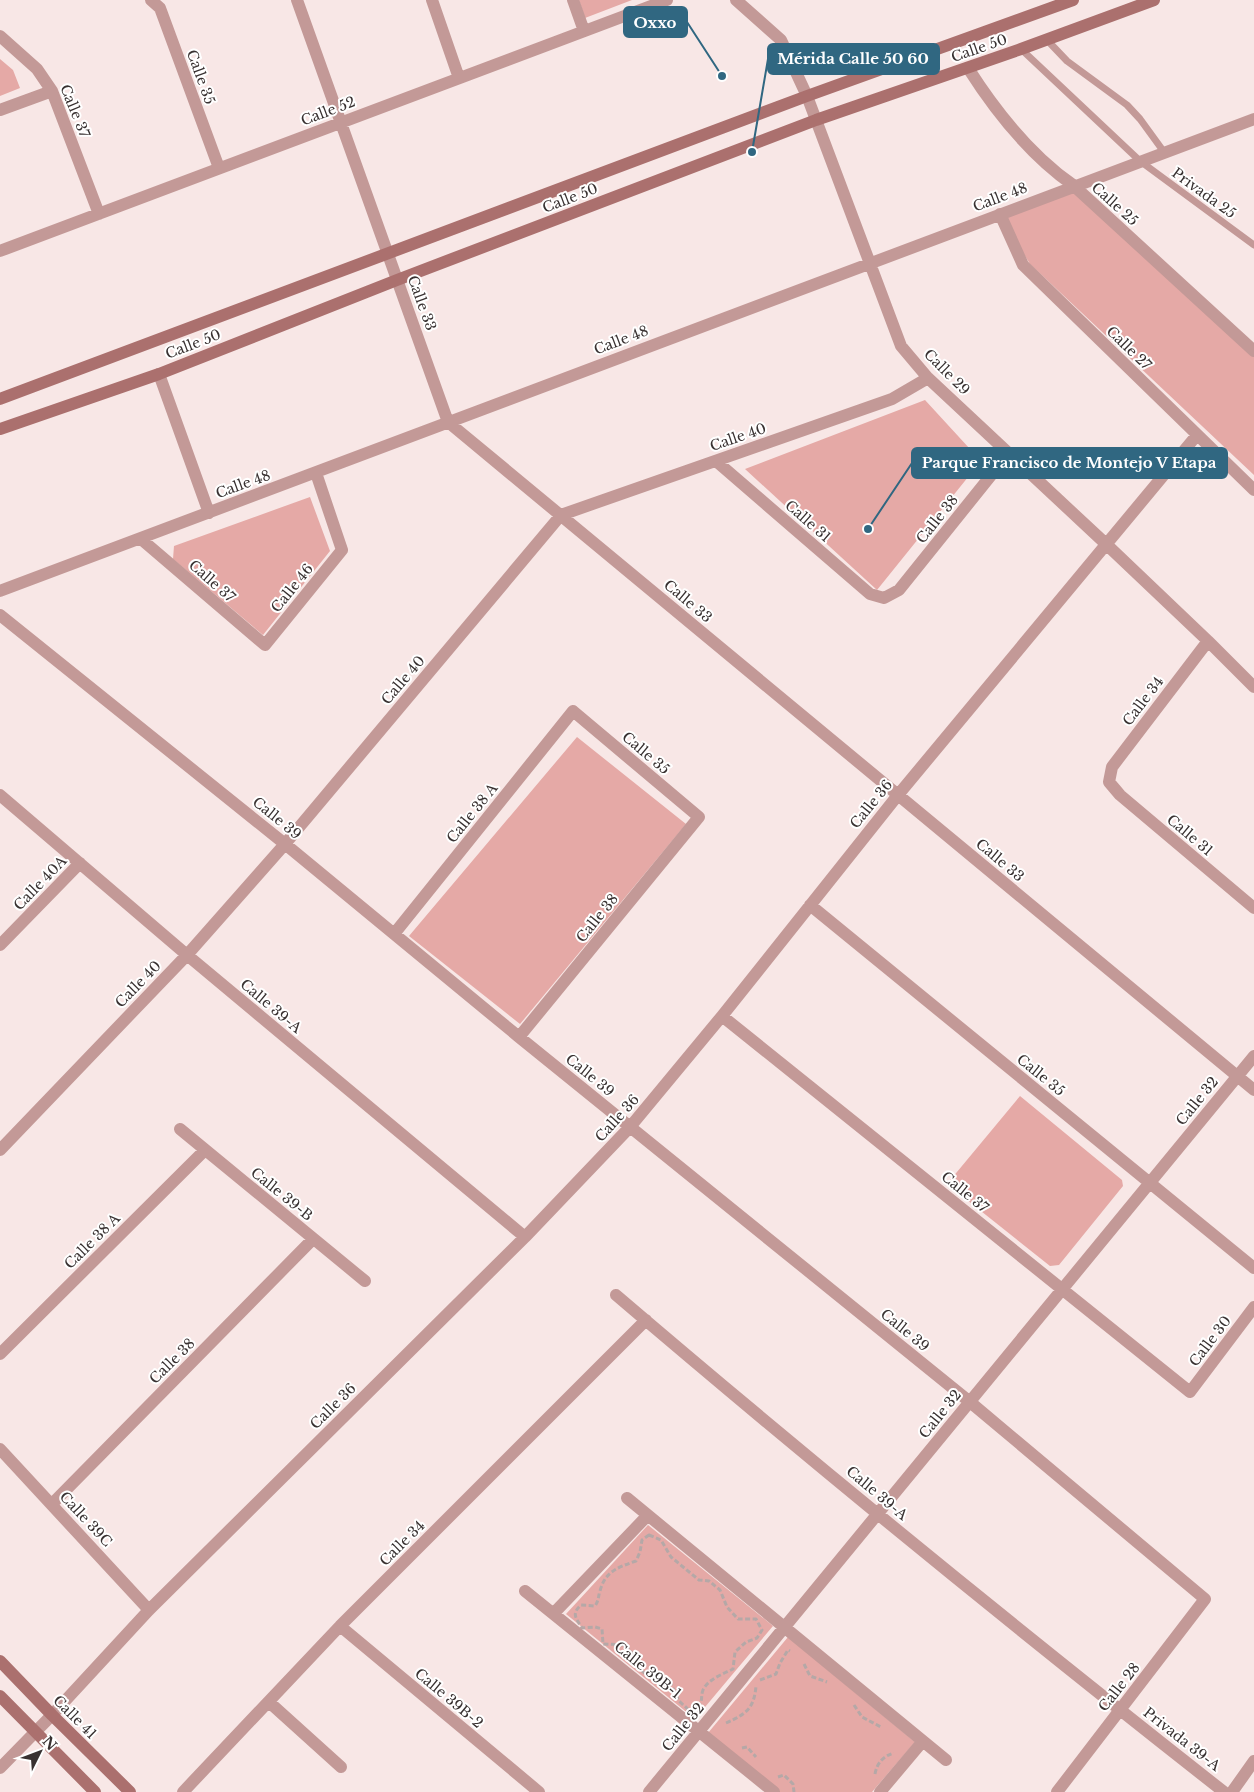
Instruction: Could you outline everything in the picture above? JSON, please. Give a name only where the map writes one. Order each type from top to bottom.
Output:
[{"type":"main road","name":"Calle 50","points":[[0,399],[807,96],[1073,0]]},
{"type":"main road","name":"Calle 50","points":[[0,429],[159,374],[397,280],[816,120],[1021,50],[1154,0]]},
{"type":"main road","name":"Calle 41","points":[[0,1661],[52,1716],[130,1792]]},
{"type":"main road","points":[[0,1696],[95,1792]]},
{"type":"street","name":"Calle 35","points":[[151,0],[160,8],[218,168]]},
{"type":"street","name":"Calle 33","points":[[297,0],[448,422],[1254,1090]]},
{"type":"street","points":[[432,0],[459,78]]},
{"type":"street","points":[[573,0],[584,31]]},
{"type":"street","name":"Calle 52","points":[[0,251],[667,0]]},
{"type":"street","name":"Calle 29","points":[[736,0],[781,40],[807,96],[901,346],[928,378],[1208,640],[1254,687]]},
{"type":"street","name":"Calle 37","points":[[0,36],[37,69],[52,91],[99,214]]},
{"type":"street","name":"Calle 25","points":[[968,68],[998,112],[1051,170],[1073,186],[1254,351]]},
{"type":"street","points":[[0,110],[52,91]]},
{"type":"street","name":"Calle 48","points":[[0,591],[316,473],[869,262],[1254,119]]},
{"type":"street","name":"Calle 27","points":[[1000,214],[1023,265],[1254,490]]},
{"type":"street","points":[[159,374],[209,513]]},
{"type":"street","name":"Calle 40","points":[[0,1150],[187,955],[285,844],[561,515],[892,399],[928,378]]},
{"type":"street","name":"Calle 36","points":[[0,1768],[52,1716],[149,1610],[525,1237],[630,1127],[722,1016],[898,795],[1197,435]]},
{"type":"street","name":"Calle 38","points":[[884,598],[899,590],[1009,453]]},
{"type":"street","name":"Calle 31","points":[[716,461],[870,594],[884,598]]},
{"type":"street","name":"Calle 46","points":[[264,645],[342,550],[316,473]]},
{"type":"street","name":"Calle 37","points":[[141,539],[264,645]]},
{"type":"street","name":"Calle 39","points":[[0,615],[285,844],[519,1037],[970,1402],[1205,1599]]},
{"type":"street","name":"Calle 34","points":[[1109,782],[1112,767],[1208,640]]},
{"type":"street","name":"Calle 35","points":[[573,711],[699,817]]},
{"type":"street","name":"Calle 38 A","points":[[394,934],[573,711]]},
{"type":"street","name":"Calle 31","points":[[1109,782],[1120,795],[1254,908]]},
{"type":"street","name":"Calle 39-A","points":[[0,796],[525,1237]]},
{"type":"street","name":"Calle 38","points":[[519,1037],[699,817]]},
{"type":"street","name":"Calle 40A","points":[[0,945],[80,863]]},
{"type":"street","name":"Calle 35","points":[[810,905],[1254,1268]]},
{"type":"street","name":"Calle 37","points":[[722,1016],[1190,1392]]},
{"type":"street","name":"Calle 32","points":[[649,1792],[1254,1056]]},
{"type":"street","name":"Calle 39-B","points":[[180,1129],[365,1281]]},
{"type":"street","name":"Calle 38 A","points":[[0,1354],[206,1150]]},
{"type":"street","name":"Calle 38","points":[[52,1504],[314,1239]]},
{"type":"street","name":"Calle 39-A","points":[[616,1295],[878,1514],[1120,1710]]},
{"type":"street","name":"Calle 30","points":[[1190,1392],[1254,1307]]},
{"type":"street","name":"Calle 34","points":[[183,1792],[340,1626],[646,1320]]},
{"type":"street","name":"Calle 39C","points":[[0,1449],[149,1610]]},
{"type":"street","points":[[627,1498],[946,1760]]},
{"type":"street","points":[[554,1614],[648,1515]]},
{"type":"street","name":"Calle 39B-1","points":[[525,1591],[774,1792]]},
{"type":"street","name":"Calle 28","points":[[1057,1792],[1205,1599]]},
{"type":"street","name":"Calle 39B-2","points":[[340,1626],[540,1792]]},
{"type":"street","points":[[269,1702],[341,1767]]},
{"type":"street","name":"Privada 39-A","points":[[1120,1710],[1224,1792]]},
{"type":"street","points":[[880,1792],[923,1741]]},
{"type":"street","points":[[1232,1792],[1254,1761]]},
{"type":"lane","points":[[1047,40],[1067,62],[1127,105],[1140,119],[1164,152]]},
{"type":"lane","points":[[1021,50],[1140,161]]},
{"type":"lane","name":"Privada 25","points":[[1140,161],[1254,245]]},
{"type":"path","points":[[649,1535],[661,1540],[671,1558],[699,1580],[709,1581],[720,1590],[727,1607],[738,1619],[756,1619],[762,1630],[757,1638],[746,1642],[735,1652],[733,1669],[712,1680],[704,1690],[703,1700],[697,1709],[688,1710],[679,1701],[670,1682],[654,1678],[639,1668],[633,1652],[625,1645],[603,1644],[602,1629],[596,1627],[582,1628],[575,1617],[576,1610],[581,1605],[595,1606],[599,1600],[604,1579],[610,1573],[617,1568],[636,1561],[642,1540],[649,1535]]},
{"type":"path","points":[[721,1730],[726,1722],[741,1717],[754,1700],[756,1682],[776,1674],[788,1650],[794,1652]]},
{"type":"path","points":[[803,1661],[810,1676],[834,1685]]},
{"type":"path","points":[[852,1702],[862,1717],[888,1731]]},
{"type":"path","points":[[735,1748],[747,1747],[758,1759]]},
{"type":"path","points":[[874,1779],[877,1765],[886,1755],[900,1752]]},
{"type":"path","points":[[772,1778],[784,1775],[793,1784],[794,1792]]},
{"type":"shaded area","points":[[579,0],[632,0],[585,18]]},
{"type":"shaded area","points":[[0,59],[13,70],[20,88],[0,96]]},
{"type":"shaded area","points":[[1072,188],[1254,356],[1254,475],[1030,264],[1002,219]]},
{"type":"shaded area","points":[[925,400],[981,461],[877,590],[745,469]]},
{"type":"shaded area","points":[[310,497],[330,551],[263,635],[173,559],[174,546]]},
{"type":"shaded area","points":[[577,737],[686,824],[520,1024],[409,936]]},
{"type":"shaded area","points":[[1020,1096],[1122,1180],[1123,1186],[1059,1265],[1050,1266],[947,1184]]},
{"type":"shaded area","points":[[648,1525],[773,1626],[695,1719],[566,1614]]},
{"type":"shaded area","points":[[788,1637],[915,1742],[872,1792],[779,1792],[708,1733]]},
{"type":"place","name":"Oxxo","points":[[722,76]]},
{"type":"place","name":"Mérida Calle 50 60","points":[[752,152]]},
{"type":"place","name":"Parque Francisco de Montejo V Etapa","points":[[868,529]]}]
